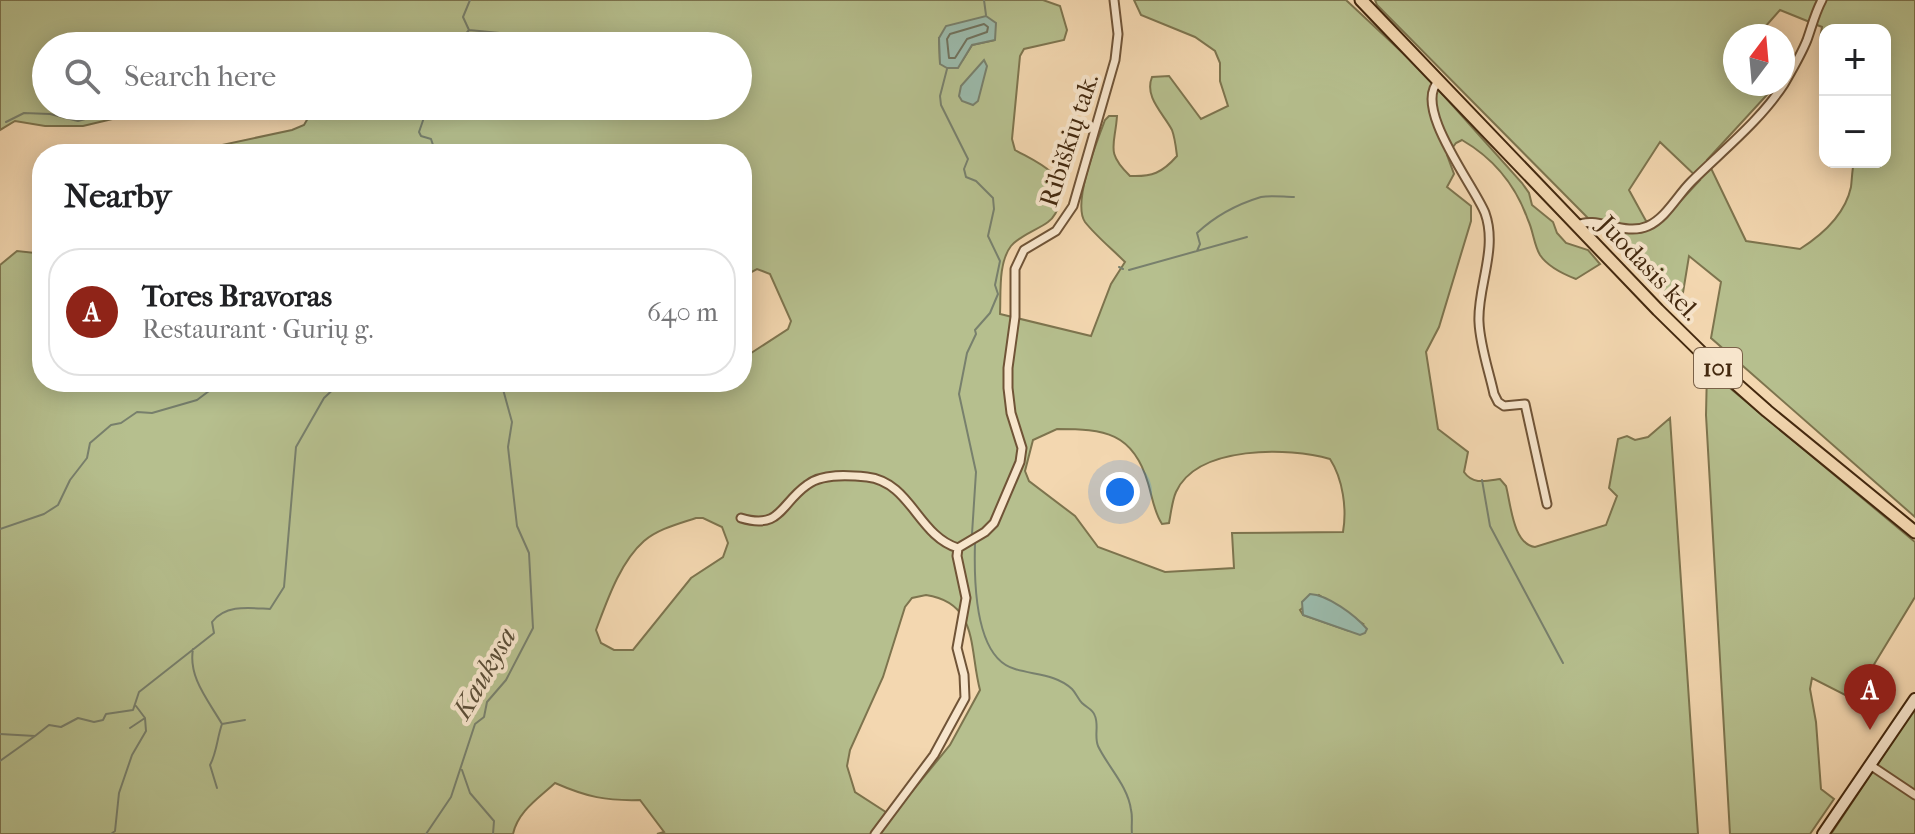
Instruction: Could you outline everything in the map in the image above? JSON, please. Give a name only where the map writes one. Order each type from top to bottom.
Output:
[{"type":"main road","name":"101","points":[[1361,0],[1439,81]]},
{"type":"main road","name":"Juodasis kel.","points":[[1439,81],[1708,359],[1915,532]]},
{"type":"street","name":"Ribiškių tak.","points":[[958,548],[994,523],[1020,462],[1022,448],[1011,413],[1008,388],[1015,317],[1015,269],[1024,250],[1056,231],[1073,206],[1115,60],[1118,34],[1114,0]]},
{"type":"street","points":[[1576,226],[1590,221],[1619,229],[1633,229],[1645,227],[1661,217],[1689,184],[1766,107],[1783,85],[1806,43],[1822,0]]},
{"type":"street","points":[[1439,81],[1434,85],[1432,94],[1440,129],[1487,220],[1488,265],[1479,307],[1479,325],[1494,394],[1504,406],[1525,404],[1547,504]]},
{"type":"street","points":[[741,518],[761,522],[778,516],[808,483],[819,479],[868,477],[894,488],[935,537],[958,548],[966,598],[957,648],[964,675],[965,698],[934,755],[875,834]]},
{"type":"street","points":[[1823,834],[1915,699]]},
{"type":"street","points":[[1870,765],[1915,795]]},
{"type":"green space","points":[[0,0],[1043,0],[1060,6],[1067,30],[1064,40],[1024,49],[1020,56],[1012,139],[1015,150],[1054,176],[1061,191],[1060,201],[1050,220],[1019,239],[1007,253],[1001,278],[1000,314],[1091,336],[1111,284],[1125,262],[1089,227],[1082,213],[1087,172],[1105,120],[1109,116],[1117,116],[1113,148],[1122,168],[1130,176],[1145,176],[1161,170],[1177,156],[1172,130],[1152,98],[1152,77],[1169,76],[1201,119],[1228,106],[1215,51],[1195,37],[1141,15],[1134,0],[1346,0],[1420,69],[1522,183],[1532,205],[1553,222],[1566,243],[1588,250],[1600,264],[1576,279],[1547,263],[1538,251],[1517,196],[1502,174],[1473,147],[1462,140],[1456,143],[1447,155],[1454,174],[1447,187],[1471,206],[1471,221],[1439,327],[1426,352],[1438,429],[1468,452],[1464,472],[1476,480],[1500,479],[1506,486],[1517,531],[1522,539],[1535,547],[1606,525],[1617,496],[1609,488],[1618,439],[1648,437],[1670,418],[1698,834],[657,834],[664,832],[640,800],[597,797],[555,783],[519,818],[513,834],[0,834],[0,265],[17,251],[32,253],[32,392],[752,392],[752,352],[788,329],[791,321],[770,274],[757,269],[752,272],[752,144],[227,144],[292,130],[304,125],[307,120],[752,120],[752,32],[32,32],[32,120],[108,120],[83,126],[45,126],[15,121],[0,130]],"holes":[[[939,38],[995,40],[972,45],[962,61],[940,63]],[[1057,429],[1089,430],[1114,437],[1125,444],[1142,466],[1162,524],[1169,523],[1176,492],[1187,477],[1203,465],[1246,453],[1292,452],[1330,459],[1343,494],[1343,532],[1232,533],[1234,568],[1165,572],[1098,547],[1075,516],[1029,481],[1025,471],[1033,440]],[[696,518],[722,527],[728,543],[723,557],[691,578],[633,650],[614,650],[601,643],[596,630],[615,582],[635,550],[668,527]],[[926,595],[955,607],[969,630],[980,690],[950,745],[892,816],[855,792],[847,766],[850,750],[883,677],[905,607],[912,598]],[[1319,595],[1363,624],[1349,631],[1303,615],[1300,610]]]},
{"type":"green space","points":[[1375,0],[1915,0],[1915,517],[1711,338],[1721,282],[1689,256],[1680,311]],"holes":[[[1780,10],[1819,26],[1891,24],[1891,168],[1853,168],[1844,207],[1824,231],[1800,249],[1746,241],[1707,160],[1766,96],[1723,96],[1723,24],[1768,24]],[[1660,142],[1700,180],[1663,220],[1646,221],[1629,190]]]},
{"type":"green space","points":[[1707,369],[1915,542],[1915,597],[1853,699],[1812,678],[1810,689],[1821,789],[1834,799],[1810,834],[1730,834],[1706,415]]},
{"type":"green space","points":[[1915,708],[1915,834],[1831,834]]},
{"type":"water","points":[[986,16],[996,23],[995,40],[972,45],[958,68],[940,64],[939,38],[946,26]]},
{"type":"water","points":[[984,60],[987,66],[978,101],[973,105],[962,101],[959,96],[961,86]]},
{"type":"water","points":[[1310,594],[1325,598],[1348,612],[1367,629],[1365,633],[1360,635],[1303,615],[1302,602]]},
{"type":"waterway","name":"Kaukysa","points":[[467,32],[463,17],[470,0]]},
{"type":"waterway","points":[[984,0],[986,15]]},
{"type":"waterway","points":[[469,30],[490,32]]},
{"type":"waterway","points":[[947,69],[940,96],[941,105],[968,159],[964,169],[966,177],[976,181],[993,198],[994,209],[988,236],[1000,261],[995,285],[998,294],[990,313],[975,330],[959,394],[976,472],[972,534]]},
{"type":"waterway","points":[[6,122],[24,113],[32,113]]},
{"type":"waterway","points":[[74,120],[82,120]]},
{"type":"waterway","name":"Kaukysa","points":[[423,120],[419,132],[421,136],[431,139],[433,144]]},
{"type":"waterway","points":[[1197,251],[1200,244],[1197,233],[1227,212],[1261,197],[1294,197]]},
{"type":"waterway","points":[[1129,270],[1247,237]]},
{"type":"waterway","points":[[1119,267],[1123,269]]},
{"type":"waterway","points":[[0,529],[44,514],[58,505],[70,480],[87,458],[90,443],[111,425],[121,423],[137,412],[152,413],[197,400],[208,392]]},
{"type":"waterway","points":[[0,734],[35,736],[49,725],[61,727],[78,718],[94,722],[103,720],[106,714],[133,710],[139,692],[214,633],[212,622],[218,616],[239,608],[270,609],[284,587],[296,447],[330,392]]},
{"type":"waterway","name":"Kaukysa","points":[[426,834],[451,797],[475,724],[484,717],[487,702],[506,680],[533,628],[529,553],[517,526],[508,447],[512,422],[504,392]]},
{"type":"waterway","points":[[1482,480],[1490,526],[1563,663]]},
{"type":"waterway","points":[[975,543],[979,615],[991,649],[1001,662],[1015,669],[1066,684],[1093,712],[1098,746],[1129,801],[1132,834]]},
{"type":"waterway","points":[[193,649],[196,679],[222,724],[210,765],[217,788]]},
{"type":"waterway","points":[[111,834],[115,831],[119,793],[132,755],[146,731],[145,718],[136,706]]},
{"type":"waterway","points":[[130,728],[145,718]]},
{"type":"waterway","points":[[222,724],[245,720]]},
{"type":"waterway","points":[[0,761],[35,736]]},
{"type":"waterway","points":[[462,770],[470,793],[494,821],[493,834]]},
{"type":"place","name":"Tores Bravoras","points":[[1870,730]]}]
